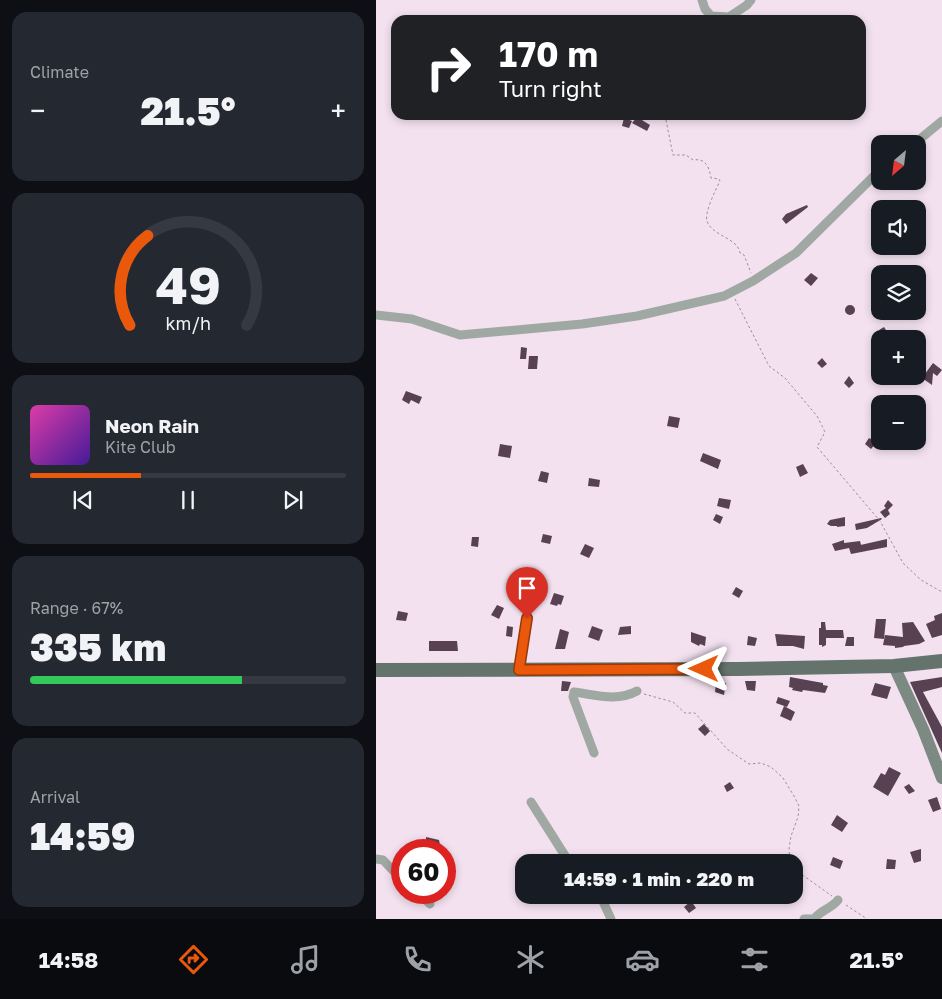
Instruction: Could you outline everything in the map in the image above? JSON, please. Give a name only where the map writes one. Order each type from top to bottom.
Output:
[{"type":"main road","points":[[376,670],[739,669],[894,666],[942,661]]},
{"type":"street","points":[[702,0],[705,9],[710,15]]},
{"type":"street","points":[[732,15],[751,0]]},
{"type":"street","points":[[925,135],[942,121]]},
{"type":"street","points":[[376,315],[412,319],[460,335],[582,324],[637,316],[724,296],[753,281],[796,254],[871,179]]},
{"type":"street","points":[[519,670],[527,618]]},
{"type":"street","points":[[894,666],[923,729],[942,778]]},
{"type":"street","points":[[594,753],[573,697],[574,692],[616,698],[630,695],[637,691]]},
{"type":"street","points":[[531,802],[564,854]]},
{"type":"street","points":[[376,859],[382,860],[391,869]]},
{"type":"street","points":[[804,919],[814,919],[821,911],[835,904],[838,900]]},
{"type":"street","points":[[604,904],[611,919]]},
{"type":"path","points":[[665,120],[674,155],[686,155],[693,160],[700,159],[704,161],[710,170],[711,178],[719,179],[720,181],[711,200],[706,219],[707,223],[739,249],[749,265],[753,281]]},
{"type":"path","points":[[732,292],[769,366],[785,378],[817,416],[825,432],[817,447],[880,521],[903,563],[921,580],[942,592]]},
{"type":"path","points":[[637,691],[648,697],[673,702],[686,713],[695,713],[727,749],[749,764],[761,763],[771,767],[783,778],[799,806],[798,817],[790,842],[790,854]]},
{"type":"path","points":[[803,875],[867,919]]},
{"type":"building","points":[[624,120],[632,121],[629,128],[622,126]]},
{"type":"building","points":[[634,120],[642,120],[650,125],[647,131],[632,123]]},
{"type":"building","points":[[807,205],[808,207],[786,224],[782,219],[786,214]]},
{"type":"building","points":[[811,273],[818,278],[811,286],[804,280]]},
{"type":"building","points":[[848,305],[852,305],[855,310],[852,315],[848,315],[845,312],[845,308]]},
{"type":"building","points":[[521,347],[527,348],[526,359],[520,359]]},
{"type":"building","points":[[529,356],[538,356],[537,369],[528,369]]},
{"type":"building","points":[[822,358],[827,364],[822,368],[817,363]]},
{"type":"building","points":[[933,363],[942,370],[937,376],[933,373],[932,385],[926,381],[926,373]]},
{"type":"building","points":[[849,376],[854,383],[849,388],[844,383]]},
{"type":"building","points":[[406,391],[422,397],[419,404],[411,400],[409,404],[402,400]]},
{"type":"building","points":[[669,416],[680,418],[678,428],[667,426]]},
{"type":"building","points":[[869,438],[871,439],[871,449],[865,444]]},
{"type":"building","points":[[500,444],[512,446],[510,458],[498,456]]},
{"type":"building","points":[[703,453],[721,460],[718,469],[700,461]]},
{"type":"building","points":[[803,464],[808,473],[800,477],[796,467]]},
{"type":"building","points":[[541,471],[549,473],[547,483],[538,481]]},
{"type":"building","points":[[589,478],[600,480],[599,487],[588,486]]},
{"type":"building","points":[[719,498],[731,500],[729,509],[717,506]]},
{"type":"building","points":[[888,500],[893,505],[888,510],[890,514],[885,518],[880,512],[886,508],[884,506]]},
{"type":"building","points":[[716,514],[723,517],[720,524],[713,520]]},
{"type":"building","points":[[845,517],[845,526],[837,527],[827,524],[830,520]]},
{"type":"building","points":[[881,518],[867,528],[856,530],[855,524]]},
{"type":"building","points":[[543,534],[552,536],[550,544],[541,542]]},
{"type":"building","points":[[472,537],[479,537],[478,547],[471,546]]},
{"type":"building","points":[[887,539],[887,547],[851,554],[849,548],[835,551],[832,544],[844,540],[844,543],[860,541],[861,545]]},
{"type":"building","points":[[585,544],[594,548],[589,558],[580,554]]},
{"type":"building","points":[[736,587],[743,591],[739,598],[732,594]]},
{"type":"building","points":[[554,593],[564,596],[561,605],[550,604]]},
{"type":"building","points":[[497,605],[504,608],[499,619],[491,615]]},
{"type":"building","points":[[398,611],[408,613],[406,621],[396,620]]},
{"type":"building","points":[[942,613],[942,635],[932,638],[926,624],[935,620],[934,616]]},
{"type":"building","points":[[876,619],[886,619],[884,639],[874,638]]},
{"type":"building","points":[[821,622],[825,622],[826,630],[843,630],[844,638],[826,638],[826,645],[822,647],[822,645],[819,645]]},
{"type":"building","points":[[913,622],[925,641],[919,644],[895,648],[895,646],[883,645],[885,635],[903,637],[902,623]]},
{"type":"building","points":[[507,626],[513,627],[512,637],[506,636]]},
{"type":"building","points":[[592,626],[603,630],[599,641],[588,637]]},
{"type":"building","points":[[631,626],[631,634],[618,635],[620,627]]},
{"type":"building","points":[[560,629],[569,632],[565,649],[555,649]]},
{"type":"building","points":[[691,632],[706,637],[705,646],[700,644],[699,646],[691,642]]},
{"type":"building","points":[[775,634],[805,636],[804,649],[793,646],[777,646]]},
{"type":"building","points":[[748,636],[757,638],[755,646],[747,645]]},
{"type":"building","points":[[847,637],[854,637],[854,646],[845,646]]},
{"type":"building","points":[[429,641],[457,641],[458,651],[429,651]]},
{"type":"building","points":[[790,677],[823,683],[823,685],[828,686],[825,693],[792,690],[793,688],[789,687]]},
{"type":"building","points":[[942,677],[942,687],[923,692],[942,727],[942,753],[910,682]]},
{"type":"building","points":[[562,681],[571,682],[568,691],[561,691]]},
{"type":"building","points":[[745,681],[756,681],[755,691],[747,690]]},
{"type":"building","points":[[716,683],[726,683],[724,695],[715,692]]},
{"type":"building","points":[[875,683],[891,687],[887,699],[871,695]]},
{"type":"building","points":[[778,697],[790,701],[787,707],[776,703]]},
{"type":"building","points":[[784,706],[795,712],[791,721],[780,716]]},
{"type":"building","points":[[704,724],[710,731],[705,736],[698,729]]},
{"type":"building","points":[[889,767],[901,773],[888,796],[873,787],[881,773],[885,775]]},
{"type":"building","points":[[730,782],[734,788],[727,792],[724,786]]},
{"type":"building","points":[[909,784],[915,791],[909,794],[904,787]]},
{"type":"building","points":[[937,797],[941,809],[933,812],[928,800]]},
{"type":"building","points":[[837,815],[848,823],[842,832],[831,825]]},
{"type":"building","points":[[921,849],[921,861],[914,863],[910,852]]},
{"type":"building","points":[[833,857],[843,861],[840,869],[830,865]]},
{"type":"building","points":[[887,859],[896,860],[895,869],[886,869]]},
{"type":"building","points":[[688,904],[693,904],[696,908],[689,913],[684,907]]},
{"type":"route","points":[[527,618],[519,670],[704,669]]}]
